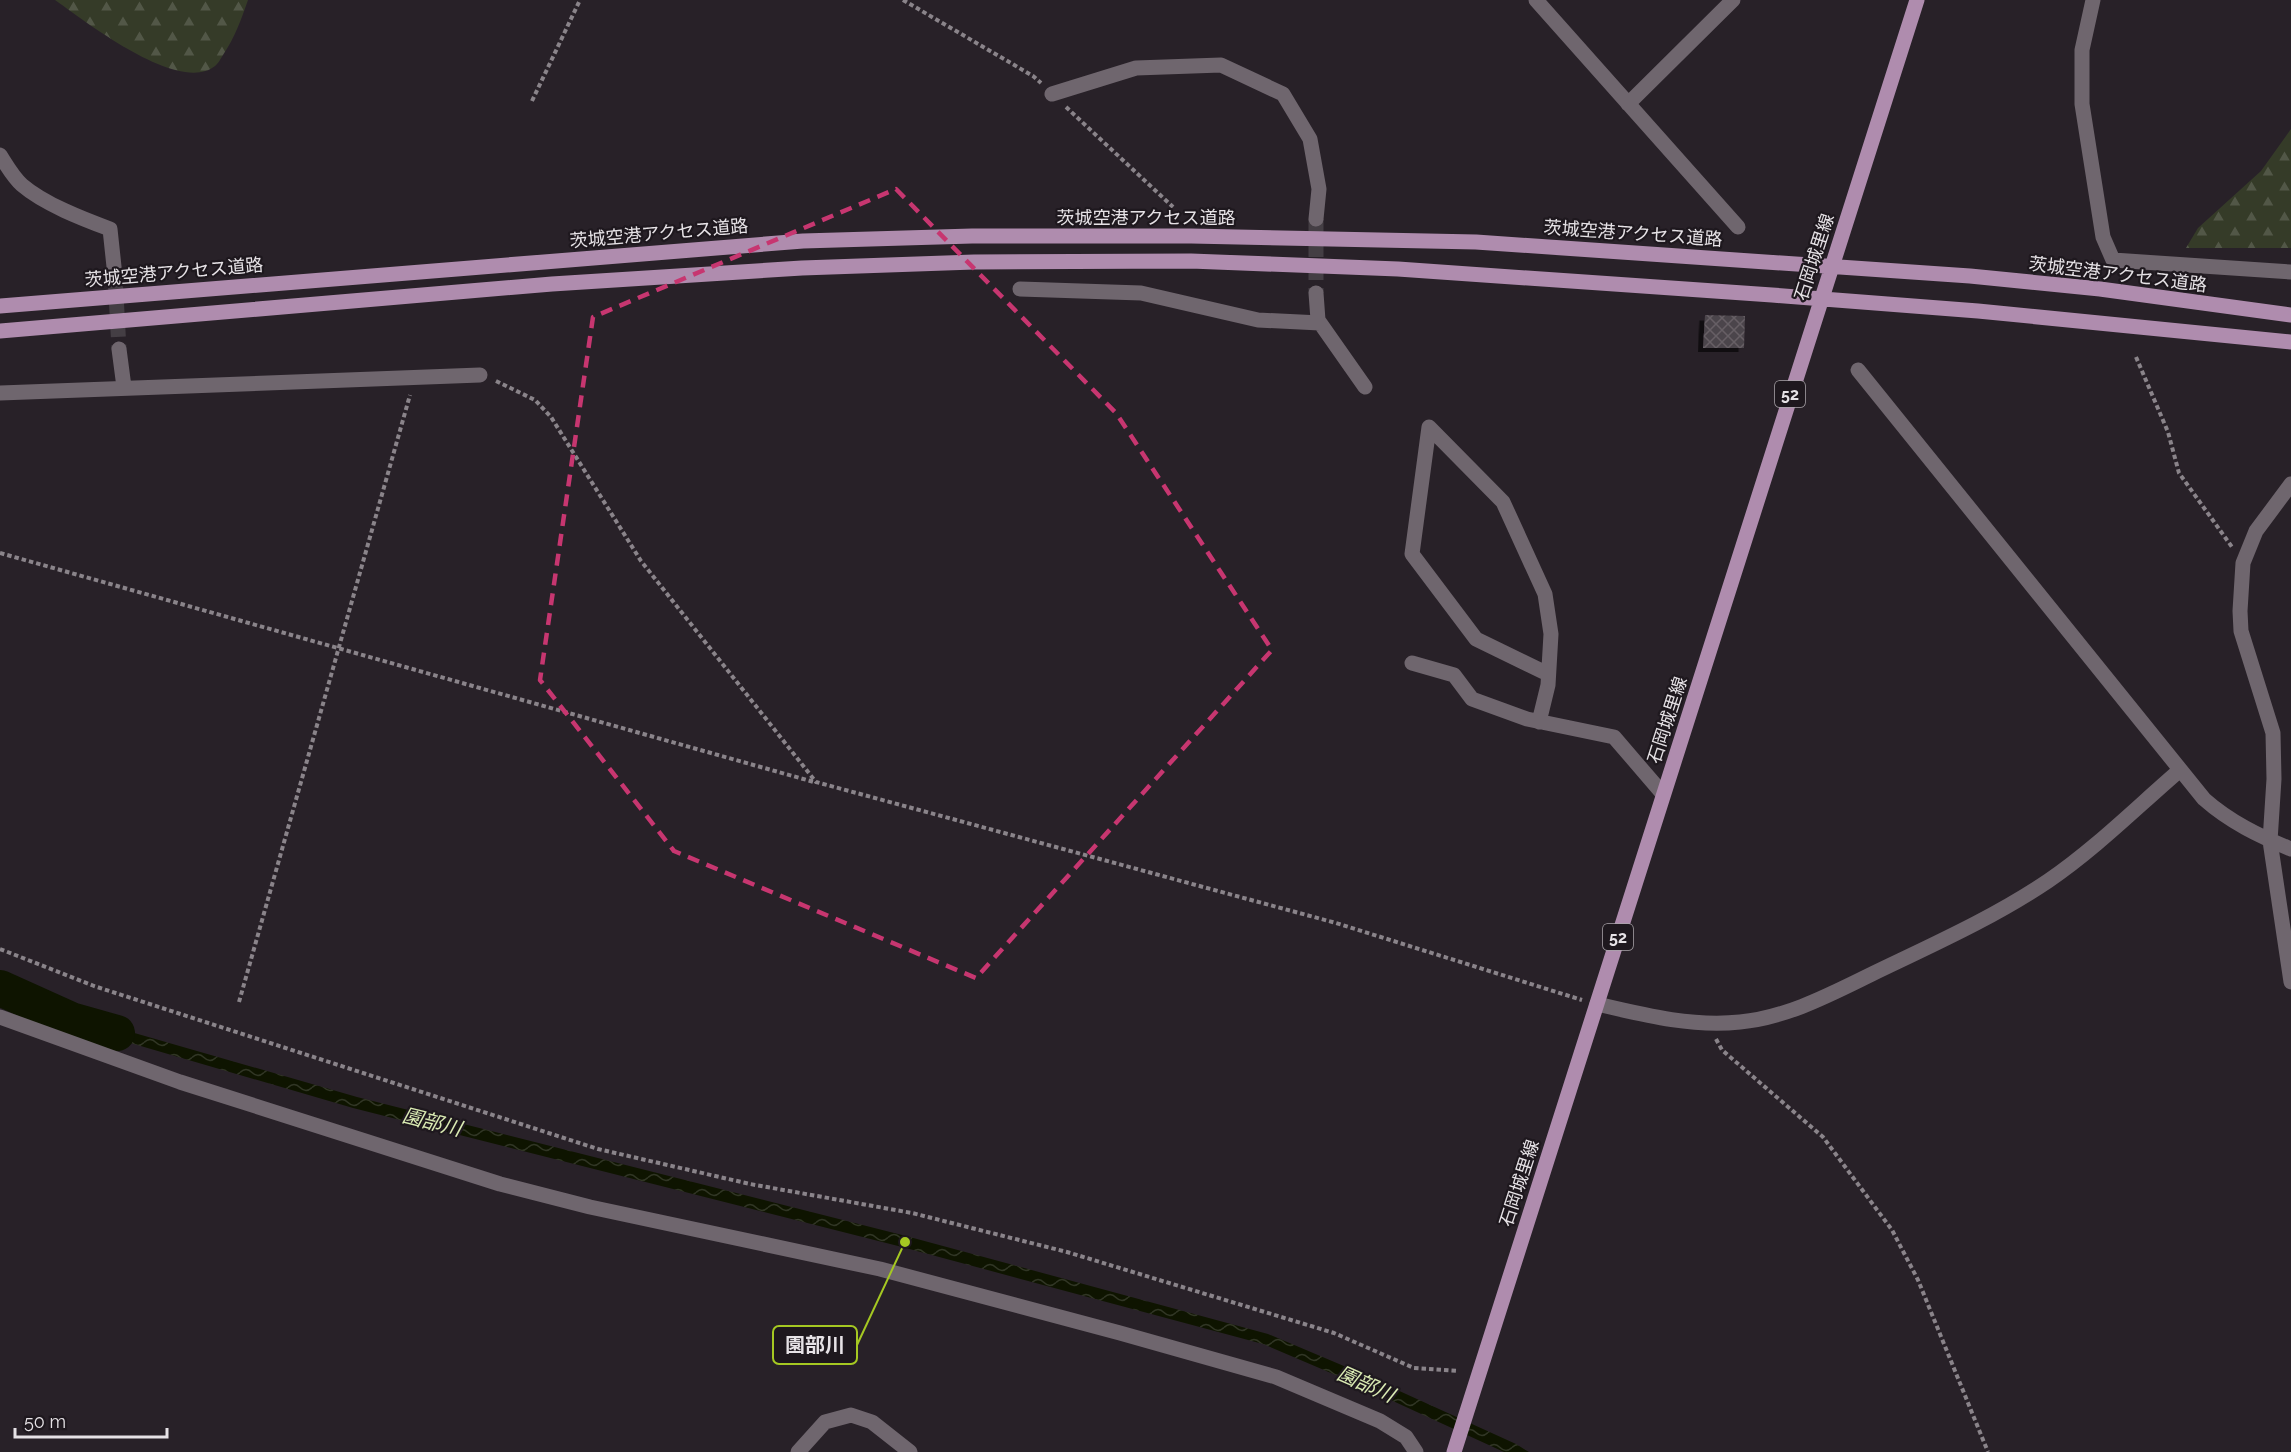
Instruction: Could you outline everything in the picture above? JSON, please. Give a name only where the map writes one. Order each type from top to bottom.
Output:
[{"type":"main road","name":"石岡城里線","points":[[1454,1452],[1917,0]]},
{"type":"main road","name":"茨城空港アクセス道路","points":[[0,306],[804,242],[972,236],[1191,236],[1476,242],[1970,276],[2291,315]]},
{"type":"main road","points":[[0,331],[552,284],[802,267],[974,262],[1191,261],[1398,269],[1820,299],[1978,311],[2291,342]]},
{"type":"street","points":[[1536,0],[1738,227]]},
{"type":"street","points":[[1628,104],[1733,0]]},
{"type":"street","points":[[2093,0],[2082,50],[2082,104],[2103,237],[2113,260],[2291,272]]},
{"type":"street","points":[[1052,94],[1136,68],[1221,65],[1273,89],[1283,94],[1310,140],[1319,189],[1316,219]]},
{"type":"street","points":[[0,155],[12,175],[23,186],[80,219],[110,229],[115,276]]},
{"type":"street","points":[[1020,289],[1140,293],[1258,320],[1320,323]]},
{"type":"street","points":[[1316,293],[1318,320],[1365,387]]},
{"type":"street","points":[[119,349],[124,387]]},
{"type":"street","points":[[1858,370],[2204,799],[2221,814],[2242,827],[2291,849]]},
{"type":"street","points":[[0,393],[480,375]]},
{"type":"street","points":[[1539,722],[1548,685],[1551,634],[1545,594],[1503,502],[1429,427],[1412,554],[1476,639],[1548,674]]},
{"type":"street","points":[[2291,484],[2256,531],[2242,563],[2240,611],[2241,631],[2273,734],[2274,779],[2270,841],[2291,981]]},
{"type":"street","points":[[1412,663],[1454,675],[1472,699],[1539,722],[1614,737],[1664,794]]},
{"type":"street","points":[[1597,1004],[1661,1019],[1714,1023],[1742,1022],[1793,1009],[1982,921],[2058,874],[2180,770]]},
{"type":"street","points":[[0,1017],[180,1082],[500,1184],[590,1207],[880,1269],[1120,1332],[1276,1377],[1380,1421],[1406,1437],[1416,1452]]},
{"type":"street","points":[[798,1452],[825,1422],[851,1415],[872,1422],[910,1452]]},
{"type":"path","points":[[532,101],[580,0]]},
{"type":"path","points":[[2136,357],[2168,432],[2179,473],[2242,563]]},
{"type":"path","points":[[480,375],[536,400],[551,417],[640,561],[816,782]]},
{"type":"path","points":[[239,1002],[415,377]]},
{"type":"path","points":[[0,553],[816,782],[1336,923],[1597,1004]]},
{"type":"path","points":[[0,950],[94,986],[598,1149],[750,1184],[912,1213],[1067,1252],[1334,1332],[1414,1368],[1458,1371]]},
{"type":"path","points":[[1714,1023],[1716,1039],[1722,1050],[1823,1137],[1892,1230],[1918,1280],[1988,1452]]},
{"type":"highlighted area","points":[[896,189],[1116,413],[1272,650],[976,978],[674,851],[540,680],[593,317]]},
{"type":"green space","points":[[55,0],[248,0],[234,35],[218,62],[215,66],[199,72],[179,71],[133,52]]},
{"type":"green space","points":[[2291,129],[2291,248],[2186,248],[2198,228],[2261,171]]},
{"type":"water","points":[[72,1015],[357,1097],[906,1236],[1268,1334],[1351,1369],[1529,1452],[1504,1452],[1263,1344],[902,1247],[353,1108],[69,1025]]},
{"type":"building","points":[[1705,315],[1745,316],[1744,348],[1703,348]]},
{"type":"waterway","name":"園部川","points":[[0,988],[71,1020],[117,1033]]},
{"type":"tunnel","points":[[1316,219],[1316,293]]},
{"type":"tunnel","points":[[115,276],[119,349]]},
{"type":"place","name":"園部川","points":[[905,1242]]}]
